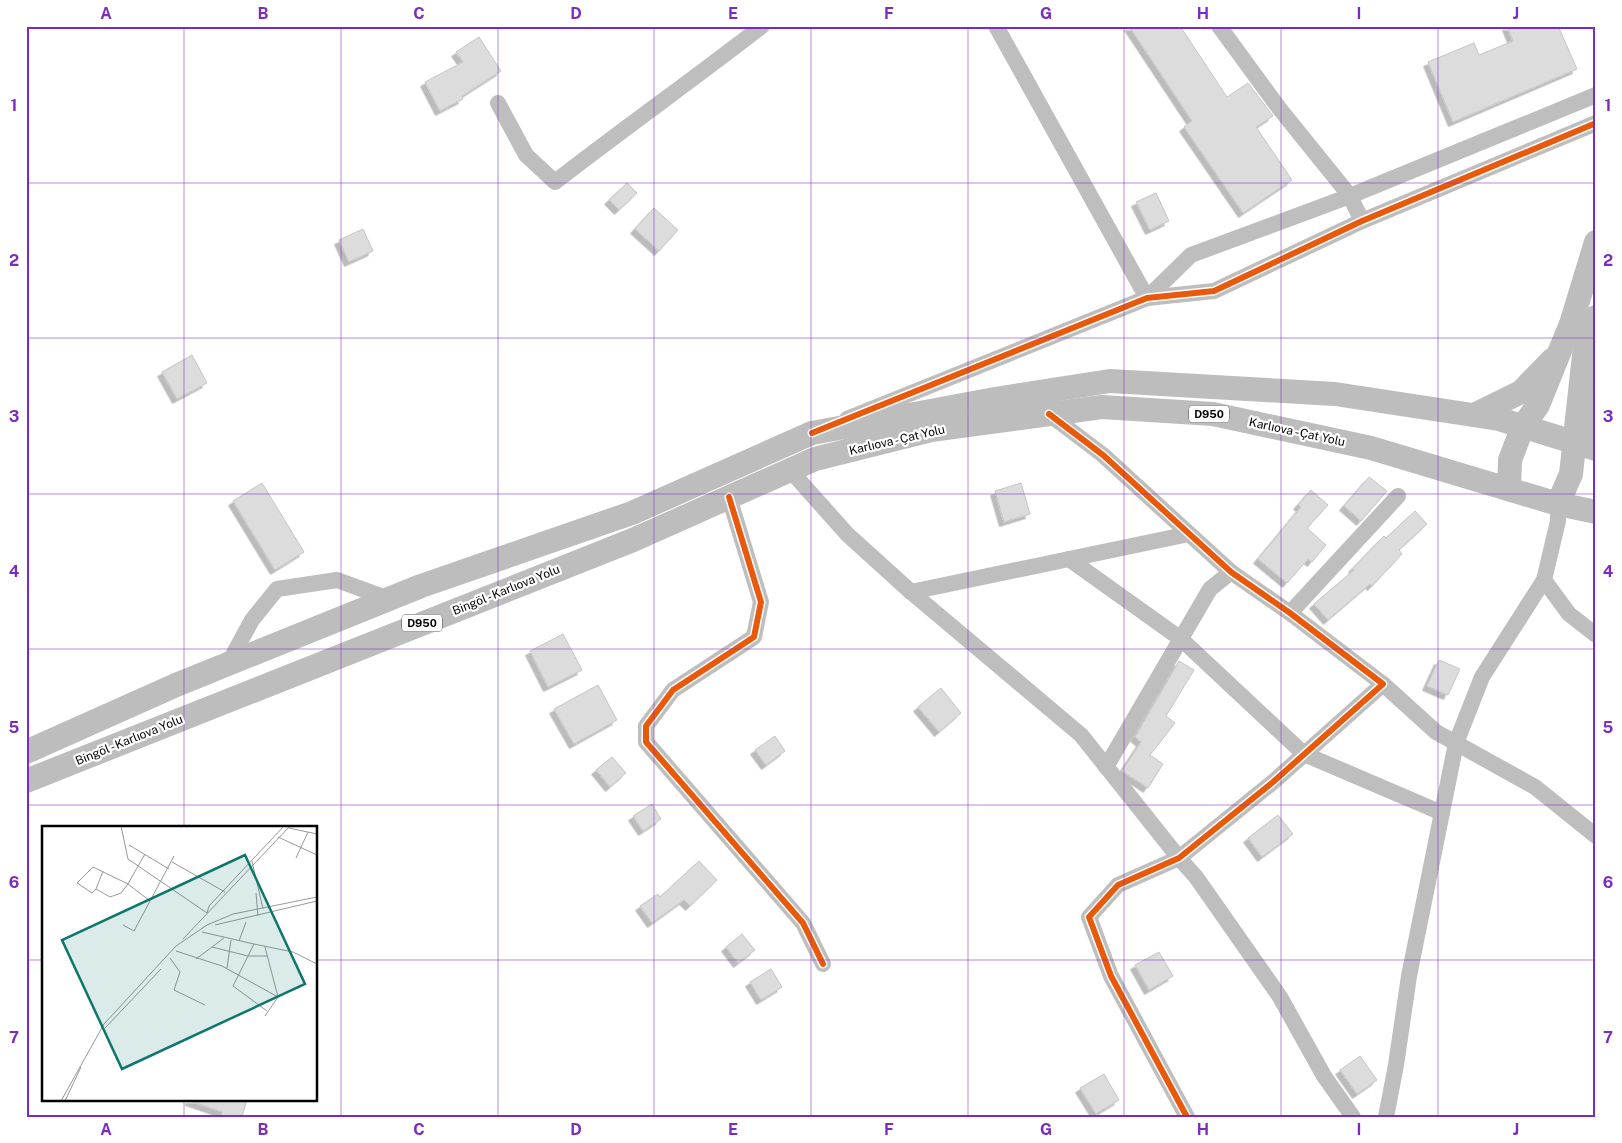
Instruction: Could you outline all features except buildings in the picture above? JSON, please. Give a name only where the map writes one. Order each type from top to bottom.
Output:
[{"type":"highway","points":[[1509,489],[1510,460],[1523,426],[1538,405],[1559,353],[1596,242]]},
{"type":"highway","points":[[1558,504],[1585,445],[1582,378],[1584,356],[1596,317]]},
{"type":"highway","points":[[1474,415],[1521,392],[1559,353]]},
{"type":"highway","points":[[1582,378],[1596,426]]},
{"type":"highway","name":"Karlıova - Çat Yolu","points":[[812,433],[995,399],[1110,381],[1335,394],[1499,419],[1585,445]]},
{"type":"highway","name":"Karlıova - Çat Yolu","points":[[815,459],[931,430],[1102,407],[1213,414],[1371,448],[1558,504],[1596,512]]},
{"type":"highway","name":"D950","points":[[26,752],[176,685],[421,586],[632,513],[812,433]]},
{"type":"highway","name":"Bingöl - Karlıova Yolu","points":[[26,781],[632,540],[815,459]]},
{"type":"street","points":[[498,103],[526,154],[555,182],[630,124],[696,78],[762,26]]},
{"type":"street","points":[[996,26],[1147,298]]},
{"type":"street","points":[[1219,26],[1279,108],[1350,196],[1362,221]]},
{"type":"street","points":[[1147,298],[1191,255],[1350,196],[1596,95]]},
{"type":"street","points":[[812,433],[1147,298],[1214,291],[1362,221],[1596,123]]},
{"type":"street","points":[[1049,414],[1103,455],[1231,572],[1290,613],[1383,684],[1436,732],[1535,787],[1596,836]]},
{"type":"street","points":[[790,470],[847,534],[911,592],[1081,735],[1179,858],[1196,876],[1280,997],[1324,1076],[1353,1117]]},
{"type":"street","points":[[1290,613],[1398,496]]},
{"type":"street","points":[[729,497],[761,602],[754,637],[673,690],[646,726],[646,742],[803,924],[823,964]]},
{"type":"street","points":[[1386,1117],[1396,1066],[1409,976],[1456,743],[1482,677],[1544,580],[1558,521],[1558,504]]},
{"type":"street","points":[[911,592],[1189,534]]},
{"type":"street","points":[[1069,559],[1181,639],[1304,754],[1442,813]]},
{"type":"street","points":[[1106,767],[1210,589],[1231,572]]},
{"type":"street","points":[[228,664],[252,620],[277,588],[337,580],[389,599]]},
{"type":"street","points":[[1544,580],[1569,614],[1596,635]]},
{"type":"street","points":[[1187,1117],[1111,976],[1089,917],[1118,885],[1179,858],[1273,782],[1383,684]]},
{"type":"cycle path","points":[[812,433],[1147,298],[1214,291],[1362,221],[1596,123]]},
{"type":"cycle path","points":[[1049,414],[1103,455],[1231,572],[1290,613],[1383,684],[1273,782],[1179,858],[1118,885],[1089,917],[1111,976],[1187,1117]]},
{"type":"cycle path","points":[[729,497],[761,602],[754,637],[673,690],[646,726],[646,742],[803,923],[823,964]]}]
